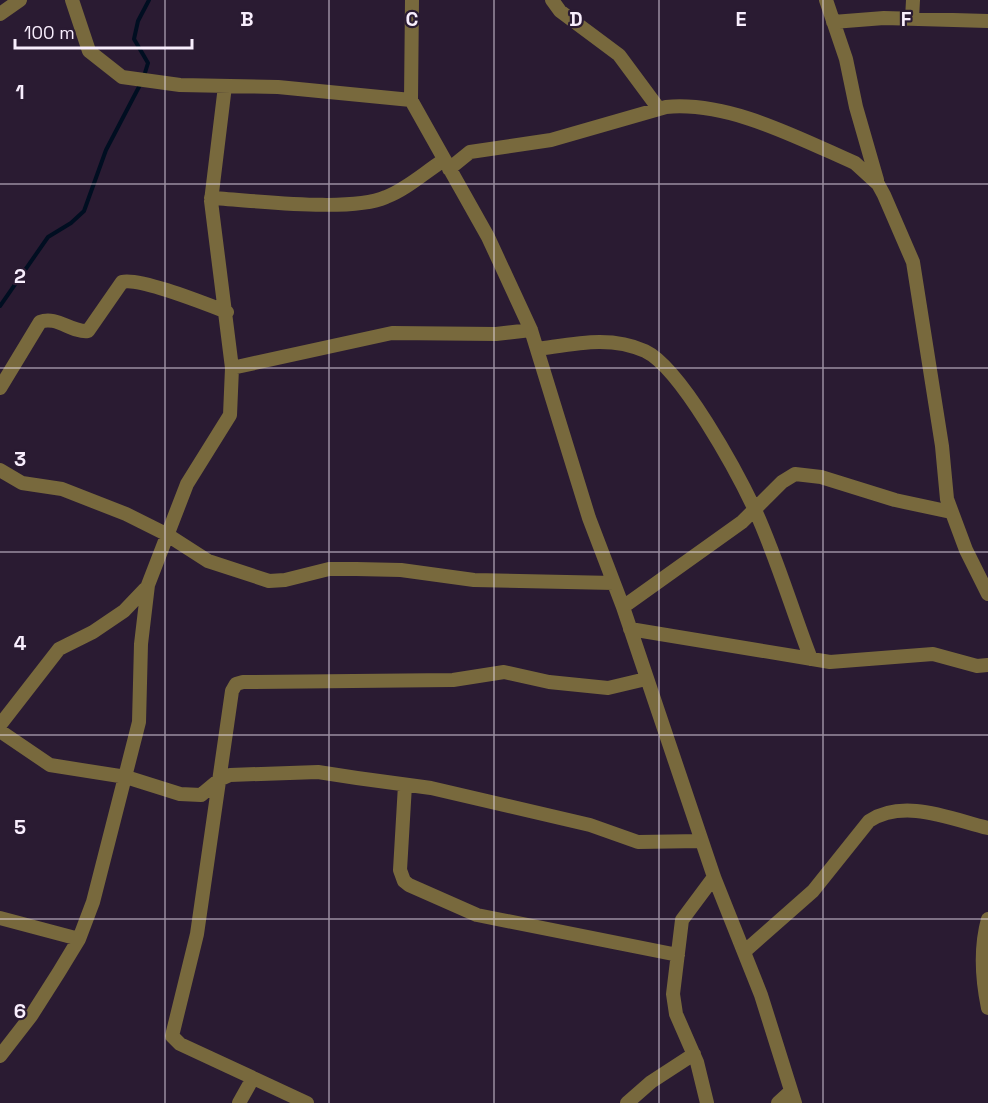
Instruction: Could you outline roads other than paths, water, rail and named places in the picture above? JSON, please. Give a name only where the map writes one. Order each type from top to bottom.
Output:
[{"type":"street","points":[[0,14],[20,0]]},
{"type":"street","points":[[72,0],[89,51],[112,71],[135,80],[159,83],[278,87],[411,100]]},
{"type":"street","points":[[412,0],[411,100],[493,247],[538,349],[589,518],[623,607],[701,841],[761,995],[792,1098],[778,1103]]},
{"type":"street","points":[[552,0],[560,11],[619,55],[659,110]]},
{"type":"street","points":[[826,0],[846,59],[856,107],[878,184],[901,233],[916,274],[942,446],[943,478],[951,512],[978,578],[988,594]]},
{"type":"street","points":[[912,19],[913,0]]},
{"type":"street","points":[[833,22],[912,19],[988,21]]},
{"type":"street","points":[[0,1056],[31,1016],[79,939],[93,902],[139,722],[142,634],[148,585],[187,484],[230,415],[232,368],[212,198],[225,86]]},
{"type":"street","points":[[212,198],[315,205],[373,201],[398,191],[470,152],[551,140],[659,110],[698,106],[742,116],[855,163],[878,184]]},
{"type":"street","points":[[0,388],[40,322],[54,321],[82,332],[88,331],[103,312],[116,286],[122,282],[129,280],[140,283],[226,312]]},
{"type":"street","points":[[232,368],[392,333],[502,334],[531,330]]},
{"type":"street","points":[[538,349],[613,342],[647,352],[670,371],[693,401],[755,510],[811,659]]},
{"type":"street","points":[[0,470],[22,483],[62,489],[92,500],[166,534],[208,561],[269,581],[285,580],[329,569],[357,569],[401,570],[474,580],[614,583]]},
{"type":"street","points":[[623,607],[742,522],[788,477],[802,474],[831,480],[895,500],[951,512]]},
{"type":"street","points":[[0,725],[59,649],[93,632],[132,605],[148,585]]},
{"type":"street","points":[[630,629],[811,659],[844,661],[933,654],[977,666],[988,665]]},
{"type":"street","points":[[307,1103],[180,1044],[172,1036],[197,934],[232,691],[239,682],[453,680],[504,672],[549,682],[608,688],[646,679]]},
{"type":"street","points":[[0,731],[50,765],[126,777],[191,796],[205,793],[219,780],[230,775],[318,772],[405,785],[590,825],[638,842],[701,841]]},
{"type":"street","points":[[405,785],[400,870],[409,885],[477,915],[678,954]]},
{"type":"street","points":[[745,951],[813,891],[869,821],[880,814],[920,812],[988,828]]},
{"type":"street","points":[[707,1103],[694,1054],[673,1003],[682,920],[714,877]]},
{"type":"street","points":[[0,918],[79,939]]},
{"type":"street","points":[[988,919],[985,939],[984,990],[988,1008]]},
{"type":"street","points":[[627,1103],[651,1082],[694,1054]]},
{"type":"street","points":[[238,1103],[253,1078]]},
{"type":"waterway","points":[[144,76],[148,63],[134,39],[138,21],[149,0]]},
{"type":"waterway","points":[[0,306],[48,237],[71,223],[84,211],[106,150],[141,83]]}]
